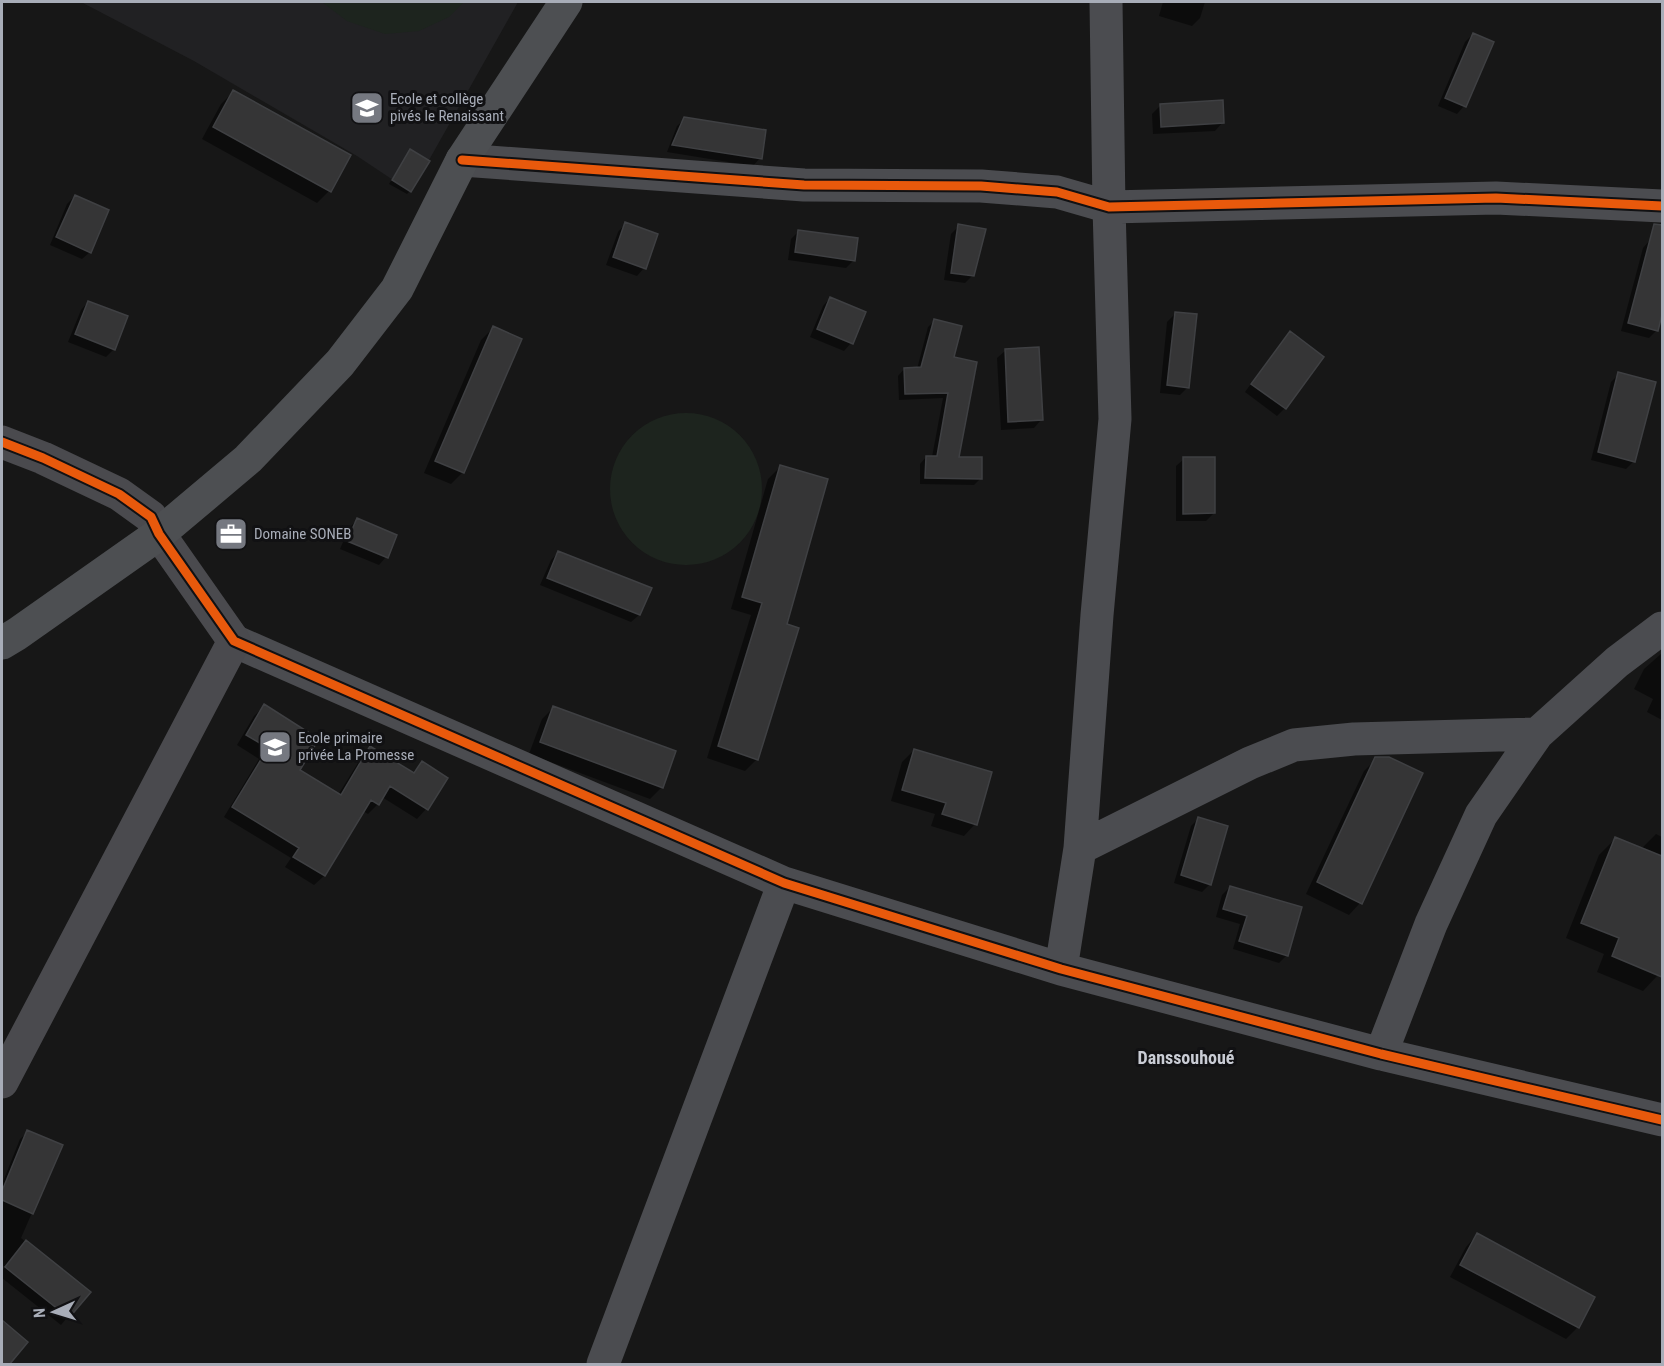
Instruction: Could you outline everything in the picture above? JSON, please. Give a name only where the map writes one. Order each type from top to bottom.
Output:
[{"type":"main road","points":[[2,643],[27,628],[159,534],[248,459],[340,363],[397,289],[462,160],[566,2]]},
{"type":"street","points":[[1061,969],[1080,848],[1097,615],[1115,419],[1106,2]]},
{"type":"street","points":[[462,160],[804,185],[981,186],[1057,192],[1109,207],[1496,198],[1662,206]]},
{"type":"street","points":[[2,442],[43,458],[119,494],[151,517],[159,534],[234,641],[784,884],[1061,969],[1381,1054],[1662,1120]]},
{"type":"street","points":[[1381,1054],[1431,924],[1481,815],[1537,734],[1617,662],[1662,628]]},
{"type":"street","points":[[2,1082],[234,641]]},
{"type":"street","points":[[1080,848],[1250,763],[1294,745],[1354,739],[1537,734]]},
{"type":"street","points":[[603,1365],[784,884]]},
{"type":"shaded area","name":"Ecole et collège pivés le Renaissant","points":[[81,2],[518,2],[411,192],[357,156],[194,61]]},
{"type":"shaded area","points":[[322,2],[464,2],[449,17],[419,31],[385,34],[347,21]]},
{"type":"shaded area","points":[[686,413],[701,414],[715,419],[740,435],[756,460],[761,474],[761,504],[756,518],[740,543],[715,559],[701,564],[686,565],[671,564],[657,559],[632,543],[616,518],[611,504],[610,489],[611,474],[616,460],[632,435],[657,419],[671,414]]},
{"type":"building","points":[[1473,33],[1494,42],[1466,107],[1445,98]]},
{"type":"building","points":[[233,90],[351,155],[331,192],[213,127]]},
{"type":"building","points":[[1223,100],[1224,123],[1161,127],[1160,104]]},
{"type":"building","points":[[684,117],[766,130],[762,159],[672,145]]},
{"type":"building","points":[[410,149],[430,161],[411,192],[392,180]]},
{"type":"building","points":[[75,195],[109,210],[91,253],[56,237]]},
{"type":"building","points":[[625,222],[658,234],[646,269],[613,257]]},
{"type":"building","points":[[958,224],[986,229],[974,276],[951,273]]},
{"type":"building","points":[[1654,224],[1662,225],[1662,315],[1658,331],[1628,323]]},
{"type":"building","points":[[798,230],[858,238],[855,261],[795,252]]},
{"type":"building","points":[[830,297],[866,312],[853,344],[817,329]]},
{"type":"building","points":[[88,301],[128,316],[115,350],[75,334]]},
{"type":"building","points":[[1175,312],[1197,314],[1189,388],[1167,385]]},
{"type":"building","points":[[934,319],[962,326],[954,357],[977,362],[959,457],[982,457],[982,479],[925,478],[926,456],[937,456],[948,393],[905,394],[904,368],[921,367]]},
{"type":"building","points":[[493,326],[522,339],[464,473],[435,461]]},
{"type":"building","points":[[1290,331],[1324,357],[1286,409],[1251,384]]},
{"type":"building","points":[[1039,347],[1043,420],[1008,422],[1005,349]]},
{"type":"building","points":[[1618,372],[1656,382],[1635,462],[1598,452]]},
{"type":"building","points":[[1183,457],[1215,457],[1215,513],[1183,514]]},
{"type":"building","points":[[780,465],[828,479],[787,624],[799,628],[758,760],[718,746],[762,603],[742,597]]},
{"type":"building","points":[[357,518],[397,535],[388,558],[347,541]]},
{"type":"building","points":[[558,551],[652,588],[640,615],[547,578]]},
{"type":"building","points":[[264,704],[319,739],[300,770],[341,795],[370,746],[414,773],[422,761],[448,778],[428,810],[390,786],[379,805],[371,800],[325,876],[293,857],[299,848],[232,807],[268,748],[246,735]]},
{"type":"building","points":[[553,706],[676,751],[663,788],[540,742]]},
{"type":"building","points":[[914,749],[992,772],[977,825],[942,814],[946,803],[902,790]]},
{"type":"building","points":[[1375,757],[1389,757],[1423,773],[1362,904],[1317,882]]},
{"type":"building","points":[[1198,817],[1228,826],[1211,885],[1181,875]]},
{"type":"building","points":[[1615,837],[1662,856],[1662,977],[1612,956],[1619,938],[1581,923]]},
{"type":"building","points":[[1230,886],[1302,907],[1288,956],[1239,941],[1247,916],[1223,909]]},
{"type":"building","points":[[27,1130],[63,1145],[33,1214],[2,1200],[2,1191]]},
{"type":"building","points":[[1477,1233],[1595,1297],[1579,1328],[1460,1265]]},
{"type":"building","points":[[26,1240],[91,1292],[69,1318],[5,1267]]},
{"type":"building","points":[[2,1320],[28,1342],[9,1365],[2,1365]]},
{"type":"cycle path","points":[[462,160],[804,185],[981,186],[1057,192],[1109,207],[1496,198],[1662,206]]},
{"type":"cycle path","points":[[2,442],[43,458],[119,494],[151,517],[159,534],[234,641],[784,883],[1061,969],[1381,1054],[1662,1120]]},
{"type":"place","name":"Ecole et collège pivés le Renaissant","points":[[367,108]]},
{"type":"place","name":"Domaine SONEB","points":[[231,534]]},
{"type":"place","name":"Ecole primaire privée La Promesse","points":[[275,747]]},
{"type":"district","name":"Danssouhoué","points":[[1186,1058]]}]
